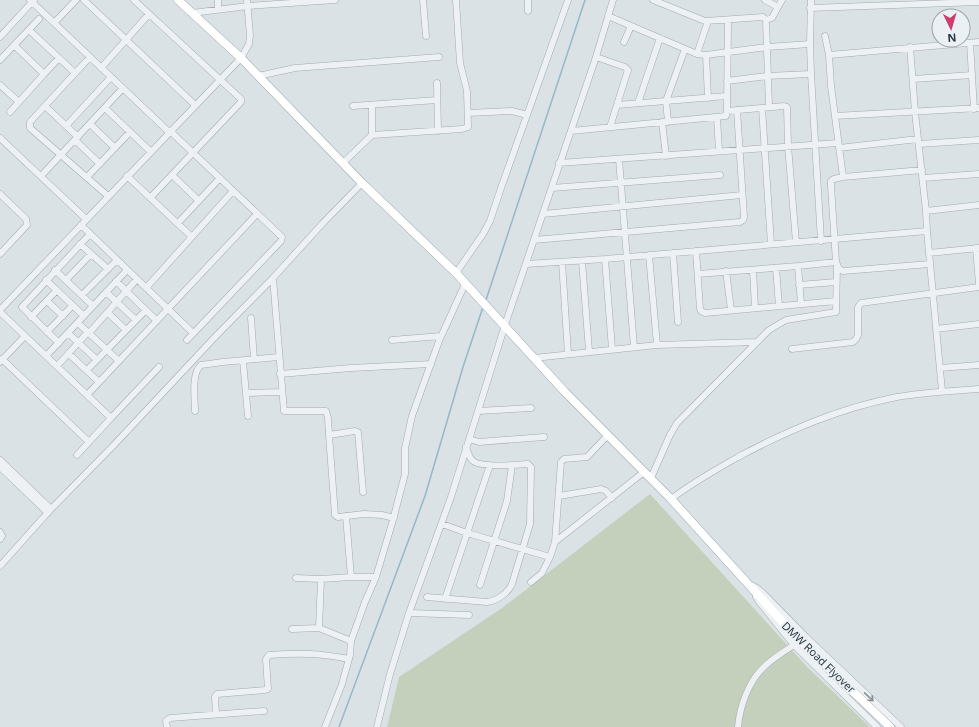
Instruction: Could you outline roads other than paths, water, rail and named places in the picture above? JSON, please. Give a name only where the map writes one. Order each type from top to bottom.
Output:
[{"type":"main road","name":"DMW Road Flyover","points":[[178,0],[241,58],[362,183],[456,273],[503,322],[565,392],[671,499],[799,640],[890,727]]},
{"type":"street","points":[[54,23],[76,0]]},
{"type":"street","points":[[84,0],[195,105]]},
{"type":"street","points":[[134,0],[240,97],[241,102],[150,198]]},
{"type":"street","points":[[218,0],[218,9]]},
{"type":"street","points":[[192,13],[247,3],[335,0]]},
{"type":"street","points":[[423,0],[426,36]]},
{"type":"street","points":[[343,163],[372,136],[465,129],[469,124],[466,91],[460,63],[456,0]]},
{"type":"street","points":[[528,0],[528,10]]},
{"type":"street","points":[[456,273],[483,234],[490,221],[568,0]]},
{"type":"street","points":[[377,727],[390,674],[409,613],[442,524],[478,411],[503,322],[526,264],[614,0]]},
{"type":"street","points":[[653,0],[698,19],[708,21],[763,17],[766,20],[772,18],[782,0]]},
{"type":"street","points":[[765,0],[778,7]]},
{"type":"street","points":[[811,0],[811,74],[821,241]]},
{"type":"street","points":[[0,36],[32,1],[101,68],[282,237],[281,241],[187,340]]},
{"type":"street","points":[[810,8],[938,2],[979,2]]},
{"type":"street","points":[[111,418],[0,311],[3,302],[81,225],[241,58],[249,44],[250,36],[247,3]]},
{"type":"street","points":[[101,68],[149,14]]},
{"type":"street","points":[[608,16],[698,54],[810,44]]},
{"type":"street","points":[[0,60],[39,19]]},
{"type":"street","points":[[571,131],[726,116],[728,20]]},
{"type":"street","points":[[766,20],[767,76],[765,147],[771,244]]},
{"type":"street","points":[[698,54],[708,21]]},
{"type":"street","points":[[624,42],[632,26]]},
{"type":"street","points":[[29,30],[75,73]]},
{"type":"street","points":[[825,36],[829,56],[842,177]]},
{"type":"street","points":[[638,103],[660,38]]},
{"type":"street","points":[[14,46],[44,74]]},
{"type":"street","points":[[829,56],[931,46]]},
{"type":"street","points":[[910,47],[942,391]]},
{"type":"street","points":[[835,116],[976,109],[970,48]]},
{"type":"street","points":[[666,156],[666,102],[685,49]]},
{"type":"street","points":[[706,54],[708,98]]},
{"type":"street","points":[[90,57],[30,122],[29,125],[30,128],[62,154],[108,196]]},
{"type":"street","points":[[258,76],[295,68],[438,57]]},
{"type":"street","points":[[596,57],[627,68],[610,127]]},
{"type":"street","points":[[10,112],[59,58]]},
{"type":"street","points":[[727,81],[767,76],[811,74]]},
{"type":"street","points":[[913,79],[972,75]]},
{"type":"street","points":[[66,126],[111,77]]},
{"type":"street","points":[[437,83],[438,131]]},
{"type":"street","points":[[0,85],[19,102]]},
{"type":"street","points":[[41,176],[123,88]]},
{"type":"street","points":[[617,105],[727,96]]},
{"type":"street","points":[[353,106],[437,100]]},
{"type":"street","points":[[372,105],[372,136]]},
{"type":"street","points":[[45,106],[66,126],[100,164]]},
{"type":"street","points":[[727,111],[787,107],[788,146],[796,242]]},
{"type":"street","points":[[105,108],[151,152]]},
{"type":"street","points":[[534,240],[740,222],[744,217],[737,110]]},
{"type":"street","points":[[468,113],[512,111],[527,115]]},
{"type":"street","points":[[717,118],[719,151]]},
{"type":"street","points":[[90,124],[115,148]]},
{"type":"street","points":[[87,177],[130,132]]},
{"type":"street","points":[[0,138],[86,219]]},
{"type":"street","points":[[559,163],[814,144],[838,145],[979,140]]},
{"type":"street","points":[[619,159],[634,347]]},
{"type":"street","points":[[651,478],[677,423],[769,330],[786,320],[834,314],[837,310],[837,264],[831,181],[842,177],[922,170]]},
{"type":"street","points":[[552,188],[720,174]]},
{"type":"street","points":[[923,178],[979,174]]},
{"type":"street","points":[[172,175],[199,201]]},
{"type":"street","points":[[127,176],[192,237]]},
{"type":"street","points":[[178,223],[220,178]]},
{"type":"street","points":[[0,566],[50,511],[114,446],[215,336],[273,278],[362,183]]},
{"type":"street","points":[[146,288],[233,191]]},
{"type":"street","points":[[0,254],[27,225],[28,222],[1,195]]},
{"type":"street","points":[[543,214],[742,195]]},
{"type":"street","points":[[926,211],[979,205]]},
{"type":"street","points":[[87,395],[169,310],[257,214]]},
{"type":"street","points":[[81,225],[193,333]]},
{"type":"street","points":[[526,264],[582,261],[927,231]]},
{"type":"street","points":[[59,343],[23,309],[23,305],[90,234]]},
{"type":"street","points":[[80,244],[108,269]]},
{"type":"street","points":[[792,349],[853,342],[858,335],[858,307],[861,303],[979,286],[978,248],[929,253]]},
{"type":"street","points":[[696,251],[701,311],[704,313],[836,302]]},
{"type":"street","points":[[673,253],[678,322]]},
{"type":"street","points":[[66,280],[91,254]]},
{"type":"street","points":[[649,255],[657,345]]},
{"type":"street","points":[[605,259],[612,349]]},
{"type":"street","points":[[82,295],[117,260]]},
{"type":"street","points":[[582,261],[589,352]]},
{"type":"street","points":[[562,262],[568,354]]},
{"type":"street","points":[[837,264],[838,269],[843,271],[930,264]]},
{"type":"street","points":[[698,274],[837,264]]},
{"type":"street","points":[[798,266],[801,304]]},
{"type":"street","points":[[776,268],[779,306]]},
{"type":"street","points":[[55,270],[93,306]]},
{"type":"street","points":[[46,356],[127,270]]},
{"type":"street","points":[[753,270],[755,308]]},
{"type":"street","points":[[726,271],[731,310]]},
{"type":"street","points":[[273,278],[283,408],[286,412],[326,411],[328,418],[334,512],[336,516],[371,514],[394,518]]},
{"type":"street","points":[[57,366],[108,313],[137,279]]},
{"type":"street","points":[[46,280],[84,316]]},
{"type":"street","points":[[116,282],[157,321]]},
{"type":"street","points":[[799,285],[836,282]]},
{"type":"street","points":[[325,727],[342,684],[349,659],[351,641],[364,602],[376,577],[394,518],[405,474],[406,442],[412,416],[441,336],[467,286]]},
{"type":"street","points":[[31,317],[57,290]]},
{"type":"street","points":[[106,292],[136,320]]},
{"type":"street","points":[[47,301],[63,316]]},
{"type":"street","points":[[47,332],[72,306]]},
{"type":"street","points":[[87,370],[146,310]]},
{"type":"street","points":[[108,313],[126,330]]},
{"type":"street","points":[[250,318],[254,359]]},
{"type":"street","points":[[78,323],[119,362]]},
{"type":"street","points":[[936,329],[979,324]]},
{"type":"street","points":[[68,333],[97,360]]},
{"type":"street","points":[[25,336],[1,360],[89,442]]},
{"type":"street","points":[[392,340],[441,336]]},
{"type":"street","points":[[534,358],[657,345],[757,342]]},
{"type":"street","points":[[69,354],[99,382]]},
{"type":"street","points":[[195,412],[195,382],[198,368],[201,365],[279,357]]},
{"type":"street","points":[[243,360],[248,416]]},
{"type":"street","points":[[280,374],[351,368],[430,364]]},
{"type":"street","points":[[940,368],[979,364]]},
{"type":"street","points":[[77,455],[159,367]]},
{"type":"street","points":[[671,499],[719,468],[814,420],[867,403],[898,397],[942,391],[979,389]]},
{"type":"street","points":[[247,394],[282,392]]},
{"type":"street","points":[[478,411],[530,408]]},
{"type":"street","points":[[329,436],[355,431],[358,432],[364,492]]},
{"type":"street","points":[[531,582],[542,573],[555,542],[560,496],[561,463],[563,460],[587,456],[608,435]]},
{"type":"street","points":[[469,439],[479,442],[544,437]]},
{"type":"street","points":[[427,597],[487,602],[494,600],[510,588],[530,524],[531,468],[528,464],[490,465],[474,462],[469,456],[466,447]]},
{"type":"street","points":[[0,460],[50,511]]},
{"type":"street","points":[[445,599],[490,465]]},
{"type":"street","points":[[480,585],[507,501],[512,465]]},
{"type":"street","points":[[0,467],[50,511]]},
{"type":"street","points":[[555,542],[644,472]]},
{"type":"street","points":[[560,496],[601,489],[606,491],[612,498]]},
{"type":"street","points":[[346,516],[351,577]]},
{"type":"street","points":[[442,524],[467,533],[550,556]]},
{"type":"street","points":[[0,532],[2,536],[0,539]]},
{"type":"street","points":[[296,578],[321,579],[376,577]]},
{"type":"street","points":[[319,628],[321,579]]},
{"type":"street","points":[[749,584],[760,604],[794,644],[877,727]]},
{"type":"street","points":[[749,584],[764,594],[806,637],[901,727]]},
{"type":"street","points":[[409,613],[469,615]]},
{"type":"street","points":[[292,629],[319,628],[351,641]]},
{"type":"street","points":[[738,727],[744,702],[756,675],[766,665],[794,644]]},
{"type":"street","points":[[216,714],[215,697],[217,694],[268,689],[266,659],[269,656],[309,653],[349,659]]},
{"type":"street","points":[[166,727],[166,721],[170,718],[264,711]]},
{"type":"waterway","points":[[486,300],[585,0]]},
{"type":"waterway","points":[[339,727],[425,496],[463,367],[483,307]]}]
